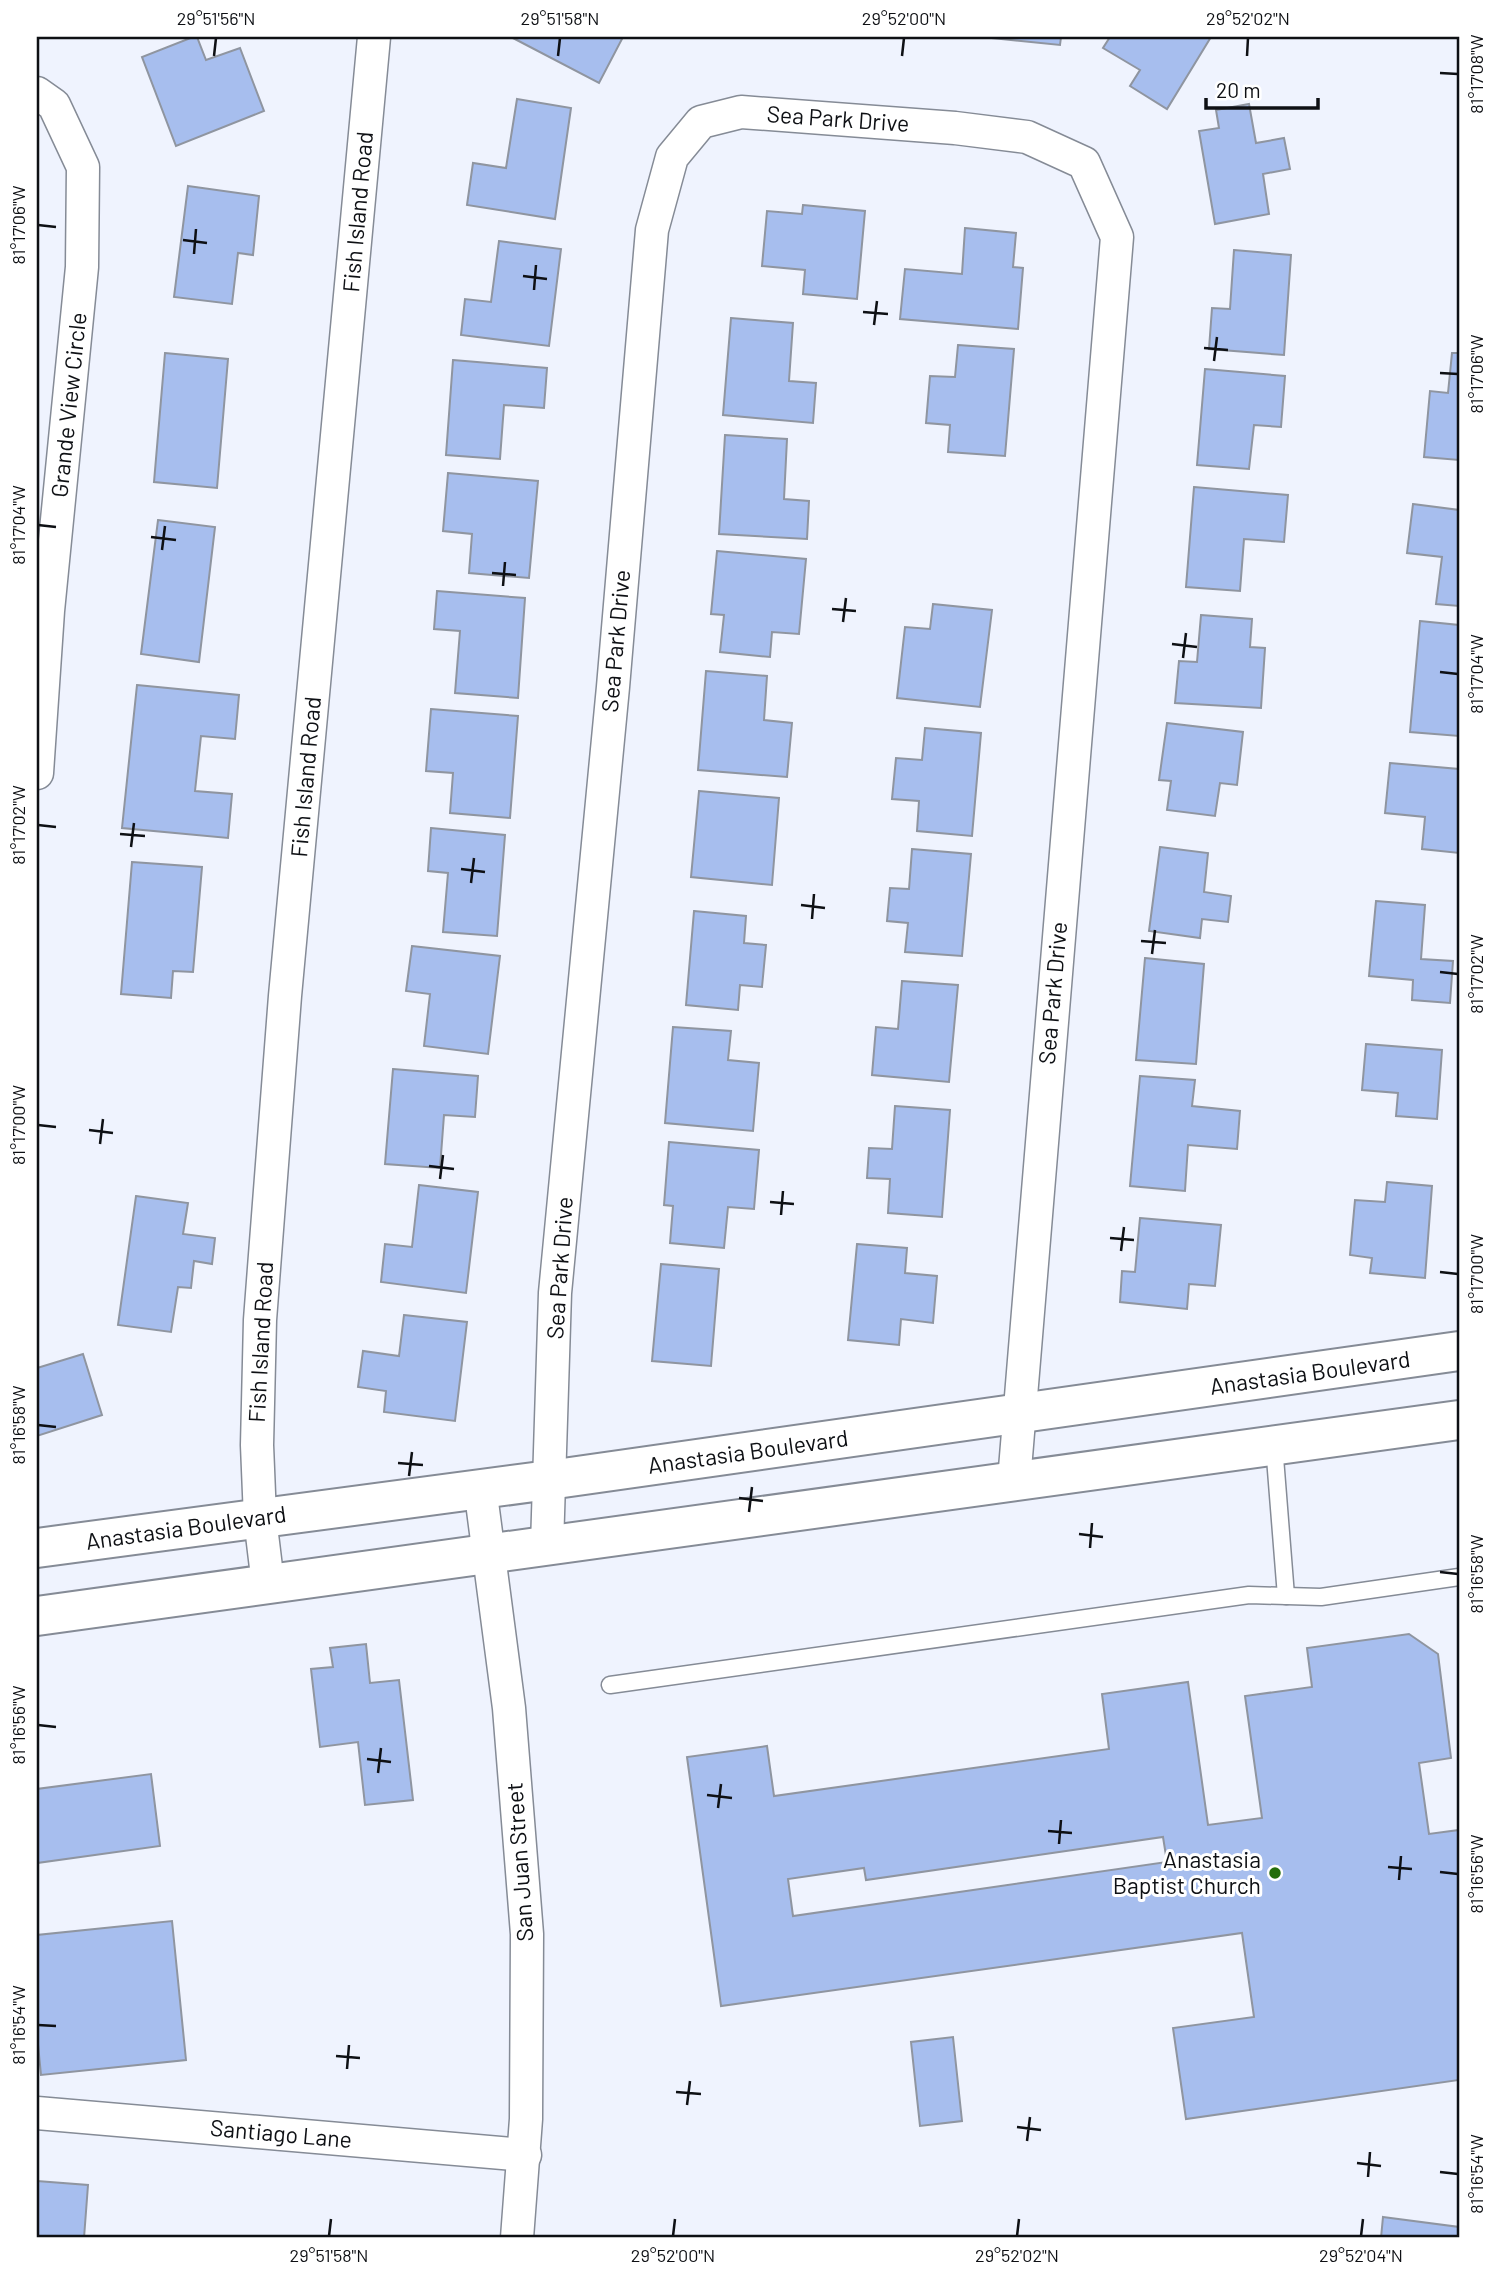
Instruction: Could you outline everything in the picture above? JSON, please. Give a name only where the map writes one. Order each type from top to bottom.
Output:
[{"type":"main road","name":"Anastasia Boulevard","points":[[37,1548],[480,1487],[549,1480],[1459,1352]]},
{"type":"main road","points":[[37,1616],[1459,1420]]},
{"type":"street","name":"Fish Island Road","points":[[268,1584],[260,1518],[257,1445],[260,1320],[285,996],[374,37]]},
{"type":"street","name":"Grande View Circle","points":[[37,93],[54,105],[83,167],[82,267],[48,611],[37,773]]},
{"type":"street","name":"Sea Park Drive","points":[[547,1546],[555,1293],[652,230],[672,157],[701,122],[741,112],[955,128],[1027,137],[1084,163],[1117,237],[1014,1481]]},
{"type":"street","name":"San Juan Street","points":[[480,1487],[509,1708],[527,1934],[525,2155],[517,2238]]},
{"type":"street","name":"Santiago Lane","points":[[37,2113],[525,2155]]},
{"type":"lane","points":[[1274,1446],[1286,1596]]},
{"type":"lane","points":[[610,1685],[1249,1595],[1321,1597],[1459,1577]]},
{"type":"building","points":[[197,37],[206,60],[240,48],[264,111],[176,146],[142,57]]},
{"type":"building","points":[[511,37],[623,37],[599,83]]},
{"type":"building","points":[[982,37],[1061,37],[1060,45]]},
{"type":"building","points":[[1110,37],[1211,37],[1167,109],[1130,86],[1140,70],[1103,48]]},
{"type":"building","points":[[517,99],[571,108],[555,219],[467,205],[473,163],[506,168]]},
{"type":"building","points":[[1249,104],[1256,143],[1284,138],[1290,169],[1263,174],[1269,214],[1215,224],[1199,131],[1219,128],[1216,110]]},
{"type":"building","points":[[188,186],[259,196],[253,255],[238,253],[232,304],[174,297]]},
{"type":"building","points":[[803,205],[865,211],[857,299],[803,294],[805,270],[762,266],[767,211],[802,214]]},
{"type":"building","points":[[965,228],[1016,233],[1013,267],[1023,268],[1018,329],[900,319],[905,269],[962,274]]},
{"type":"building","points":[[499,241],[561,249],[549,346],[461,335],[465,299],[491,302]]},
{"type":"building","points":[[1234,250],[1291,255],[1284,355],[1209,349],[1212,308],[1230,309]]},
{"type":"building","points":[[731,318],[793,323],[789,381],[816,383],[813,423],[723,415]]},
{"type":"building","points":[[958,345],[1014,349],[1005,456],[948,452],[950,425],[926,423],[930,376],[955,377]]},
{"type":"building","points":[[165,353],[228,359],[217,488],[154,482]]},
{"type":"building","points":[[1452,353],[1459,353],[1459,460],[1424,457],[1430,391],[1448,393]]},
{"type":"building","points":[[453,360],[547,368],[544,408],[504,405],[500,459],[446,455]]},
{"type":"building","points":[[1205,369],[1285,376],[1281,427],[1254,425],[1249,469],[1197,465]]},
{"type":"building","points":[[725,435],[787,439],[784,499],[809,501],[807,539],[719,534]]},
{"type":"building","points":[[448,473],[538,481],[529,578],[469,573],[472,534],[443,531]]},
{"type":"building","points":[[1194,487],[1288,495],[1284,542],[1244,539],[1240,591],[1186,587]]},
{"type":"building","points":[[1413,504],[1459,510],[1459,606],[1436,604],[1442,557],[1407,553]]},
{"type":"building","points":[[158,520],[215,527],[199,662],[141,654]]},
{"type":"building","points":[[717,551],[806,559],[799,634],[772,632],[770,657],[720,652],[724,615],[711,614]]},
{"type":"building","points":[[437,591],[525,598],[518,698],[455,693],[460,631],[434,629]]},
{"type":"building","points":[[933,604],[992,610],[980,707],[897,698],[905,627],[930,629]]},
{"type":"building","points":[[1201,615],[1252,619],[1250,647],[1265,648],[1261,708],[1175,703],[1179,661],[1197,662]]},
{"type":"building","points":[[1420,621],[1459,625],[1459,736],[1410,732]]},
{"type":"building","points":[[706,671],[767,676],[764,720],[792,723],[787,777],[698,770]]},
{"type":"building","points":[[137,685],[239,695],[235,739],[201,736],[195,791],[232,794],[228,838],[122,828]]},
{"type":"building","points":[[431,709],[518,716],[510,818],[450,813],[453,773],[426,771]]},
{"type":"building","points":[[1167,723],[1243,732],[1237,785],[1220,783],[1215,816],[1167,810],[1171,781],[1159,780]]},
{"type":"building","points":[[925,728],[981,733],[972,836],[917,831],[919,801],[892,799],[896,758],[922,760]]},
{"type":"building","points":[[1390,763],[1459,769],[1459,853],[1422,849],[1425,817],[1385,813]]},
{"type":"building","points":[[699,791],[779,798],[772,885],[691,877]]},
{"type":"building","points":[[431,828],[505,835],[497,936],[443,932],[448,873],[428,871]]},
{"type":"building","points":[[1160,847],[1208,853],[1204,892],[1231,896],[1228,922],[1202,919],[1200,938],[1149,931]]},
{"type":"building","points":[[912,849],[971,854],[962,956],[905,952],[908,923],[887,921],[890,888],[909,889]]},
{"type":"building","points":[[132,862],[202,867],[193,972],[173,971],[171,998],[121,994]]},
{"type":"building","points":[[1376,901],[1425,905],[1421,959],[1453,961],[1450,1003],[1412,1000],[1413,980],[1369,976]]},
{"type":"building","points":[[694,911],[746,916],[744,943],[766,945],[762,987],[740,985],[738,1010],[686,1005]]},
{"type":"building","points":[[412,946],[500,956],[488,1054],[424,1046],[430,994],[406,991]]},
{"type":"building","points":[[1145,958],[1204,964],[1196,1064],[1136,1060]]},
{"type":"building","points":[[902,981],[958,985],[949,1082],[872,1075],[876,1027],[898,1029]]},
{"type":"building","points":[[673,1027],[731,1031],[728,1060],[759,1063],[753,1131],[665,1123]]},
{"type":"building","points":[[1366,1044],[1442,1050],[1437,1119],[1396,1116],[1398,1093],[1362,1090]]},
{"type":"building","points":[[393,1069],[478,1076],[475,1117],[444,1115],[440,1168],[385,1164]]},
{"type":"building","points":[[1140,1076],[1195,1080],[1192,1106],[1240,1111],[1237,1149],[1188,1145],[1185,1191],[1130,1186]]},
{"type":"building","points":[[895,1106],[950,1110],[942,1217],[888,1213],[890,1179],[867,1178],[869,1148],[892,1149]]},
{"type":"building","points":[[669,1142],[759,1150],[754,1209],[728,1207],[724,1248],[670,1243],[673,1206],[664,1205]]},
{"type":"building","points":[[1387,1182],[1432,1186],[1425,1278],[1370,1273],[1372,1258],[1350,1255],[1355,1200],[1385,1202]]},
{"type":"building","points":[[419,1185],[478,1192],[466,1293],[381,1282],[385,1244],[412,1247]]},
{"type":"building","points":[[136,1196],[188,1203],[183,1234],[215,1238],[212,1264],[194,1261],[191,1288],[178,1287],[171,1332],[118,1325]]},
{"type":"building","points":[[1140,1218],[1221,1225],[1215,1286],[1189,1284],[1187,1309],[1120,1302],[1122,1271],[1135,1272]]},
{"type":"building","points":[[857,1244],[907,1248],[905,1273],[937,1276],[933,1323],[901,1319],[899,1345],[848,1340]]},
{"type":"building","points":[[661,1264],[719,1269],[711,1366],[652,1361]]},
{"type":"building","points":[[404,1315],[467,1322],[455,1421],[384,1412],[386,1391],[358,1387],[363,1351],[399,1356]]},
{"type":"building","points":[[83,1354],[102,1415],[37,1436],[37,1368]]},
{"type":"building","name":"Anastasia Baptist Church","points":[[1409,1634],[1438,1654],[1451,1758],[1419,1763],[1429,1834],[1459,1830],[1459,2080],[1186,2119],[1173,2028],[1254,2017],[1242,1933],[721,2006],[687,1757],[767,1746],[774,1796],[1109,1749],[1102,1694],[1188,1682],[1208,1825],[1262,1818],[1245,1696],[1312,1687],[1307,1648]],"holes":[[[1163,1837],[1167,1862],[793,1916],[788,1879],[864,1868],[866,1880]]]},
{"type":"building","points":[[366,1644],[370,1683],[399,1680],[413,1800],[365,1805],[358,1742],[320,1747],[311,1669],[333,1667],[330,1648]]},
{"type":"building","points":[[151,1774],[160,1846],[37,1863],[37,1789]]},
{"type":"building","points":[[172,1921],[186,2060],[41,2075],[37,2034],[37,1935]]},
{"type":"building","points":[[953,2037],[962,2121],[920,2126],[911,2042]]},
{"type":"building","points":[[37,2181],[88,2185],[84,2238],[37,2238]]},
{"type":"building","points":[[1383,2217],[1459,2227],[1459,2238],[1381,2238]]},
{"type":"place","name":"Anastasia Baptist Church","points":[[1275,1873]]}]
